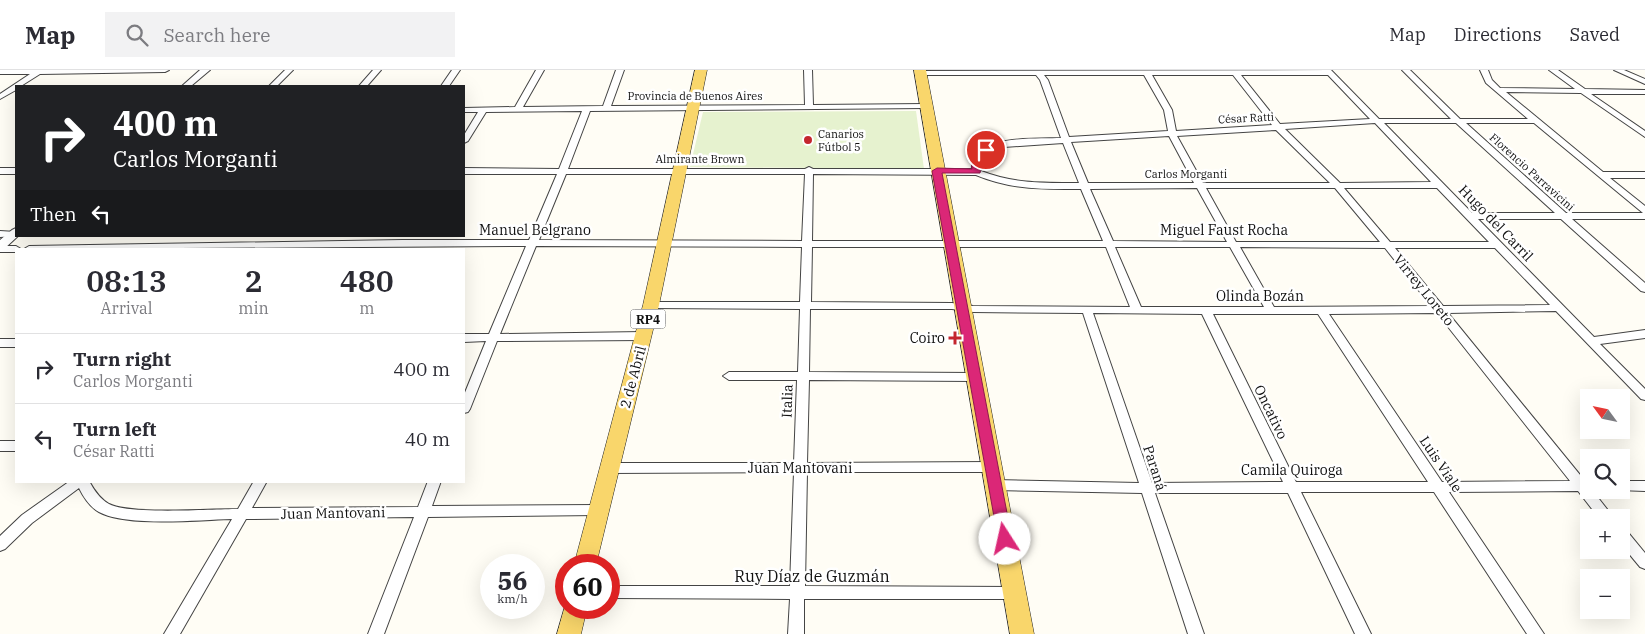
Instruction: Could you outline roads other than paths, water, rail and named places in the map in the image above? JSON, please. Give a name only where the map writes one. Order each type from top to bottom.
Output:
[{"type":"main road","name":"2 de Abril","points":[[588,554],[651,305],[678,170],[701,70]]},
{"type":"main road","points":[[920,71],[1022,634]]},
{"type":"main road","points":[[569,634],[572,619]]},
{"type":"street","points":[[0,72],[165,70]]},
{"type":"street","points":[[187,85],[206,70]]},
{"type":"street","points":[[274,85],[290,70]]},
{"type":"street","points":[[364,85],[377,70]]},
{"type":"street","points":[[446,85],[456,70]]},
{"type":"street","points":[[518,109],[540,70]]},
{"type":"street","points":[[606,108],[620,70]]},
{"type":"street","points":[[808,70],[809,106]]},
{"type":"street","points":[[1401,70],[1406,70]]},
{"type":"street","name":"Florencio Parravicini","points":[[1406,70],[1457,120],[1645,289]]},
{"type":"street","points":[[1484,70],[1489,81],[1498,90],[1534,121],[1604,175],[1645,211]]},
{"type":"street","points":[[1553,70],[1645,135]]},
{"type":"street","points":[[1618,70],[1645,82]]},
{"type":"street","points":[[18,85],[39,71]]},
{"type":"street","points":[[920,71],[1328,72]]},
{"type":"street","points":[[1037,71],[1044,80],[1066,140],[1138,310]]},
{"type":"street","points":[[1146,72],[1168,110],[1172,134],[1271,311]]},
{"type":"street","name":"Virrey Loreto","points":[[1234,72],[1270,118],[1336,184],[1387,244],[1580,480]]},
{"type":"street","name":"Hugo del Carril","points":[[1328,72],[1645,396]]},
{"type":"street","points":[[0,97],[15,87]]},
{"type":"street","points":[[1498,90],[1645,92]]},
{"type":"street","name":"Provincia de Buenos Aires","points":[[465,110],[926,106]]},
{"type":"street","points":[[465,406],[563,171],[587,108]]},
{"type":"street","points":[[465,139],[483,110]]},
{"type":"street","name":"César Ratti","points":[[977,172],[975,163],[979,155],[994,146],[1375,121],[1534,121]]},
{"type":"street","name":"Italia","points":[[796,634],[799,468],[809,170]]},
{"type":"street","points":[[0,171],[15,171]]},
{"type":"street","name":"Almirante Brown","points":[[465,171],[937,171]]},
{"type":"street","name":"Carlos Morganti","points":[[937,171],[977,172],[999,181],[1021,186],[1438,184]]},
{"type":"street","points":[[1604,175],[1645,175]]},
{"type":"street","points":[[1469,216],[1645,216]]},
{"type":"street","points":[[0,234],[15,233]]},
{"type":"street","points":[[0,247],[15,233]]},
{"type":"street","points":[[118,248],[129,237]]},
{"type":"street","points":[[234,247],[242,237]]},
{"type":"street","name":"Manuel Belgrano","points":[[118,248],[402,243],[951,244]]},
{"type":"street","name":"Miguel Faust Rocha","points":[[951,244],[1497,245]]},
{"type":"street","points":[[0,247],[15,249]]},
{"type":"street","name":"Olinda Bozán","points":[[651,305],[952,306],[963,308],[1206,311],[1557,308]]},
{"type":"street","name":"Paraná","points":[[1088,310],[1196,634]]},
{"type":"street","name":"Oncativo","points":[[1206,311],[1363,634]]},
{"type":"street","name":"Luis Viale","points":[[1321,311],[1536,634]]},
{"type":"street","points":[[1592,341],[1645,334]]},
{"type":"street","points":[[465,338],[643,336]]},
{"type":"street","points":[[0,343],[15,343]]},
{"type":"street","points":[[728,376],[974,377]]},
{"type":"street","points":[[0,446],[15,446]]},
{"type":"street","name":"Juan Mantovani","points":[[609,468],[992,467]]},
{"type":"street","points":[[0,545],[27,519],[78,483]]},
{"type":"street","name":"Juan Mantovani","points":[[82,483],[98,506],[118,514],[598,510]]},
{"type":"street","points":[[172,634],[260,483]]},
{"type":"street","points":[[376,634],[434,483]]},
{"type":"street","name":"Camila Quiroga","points":[[995,485],[1146,488],[1580,486]]},
{"type":"street","points":[[1630,486],[1645,486]]},
{"type":"street","points":[[1630,545],[1645,563]]},
{"type":"street","name":"Ruy Díaz de Guzmán","points":[[620,592],[1014,593]]},
{"type":"place","name":"Canarios Fútbol 5","points":[[808,140]]},
{"type":"place","name":"Coiro","points":[[955,338]]}]
